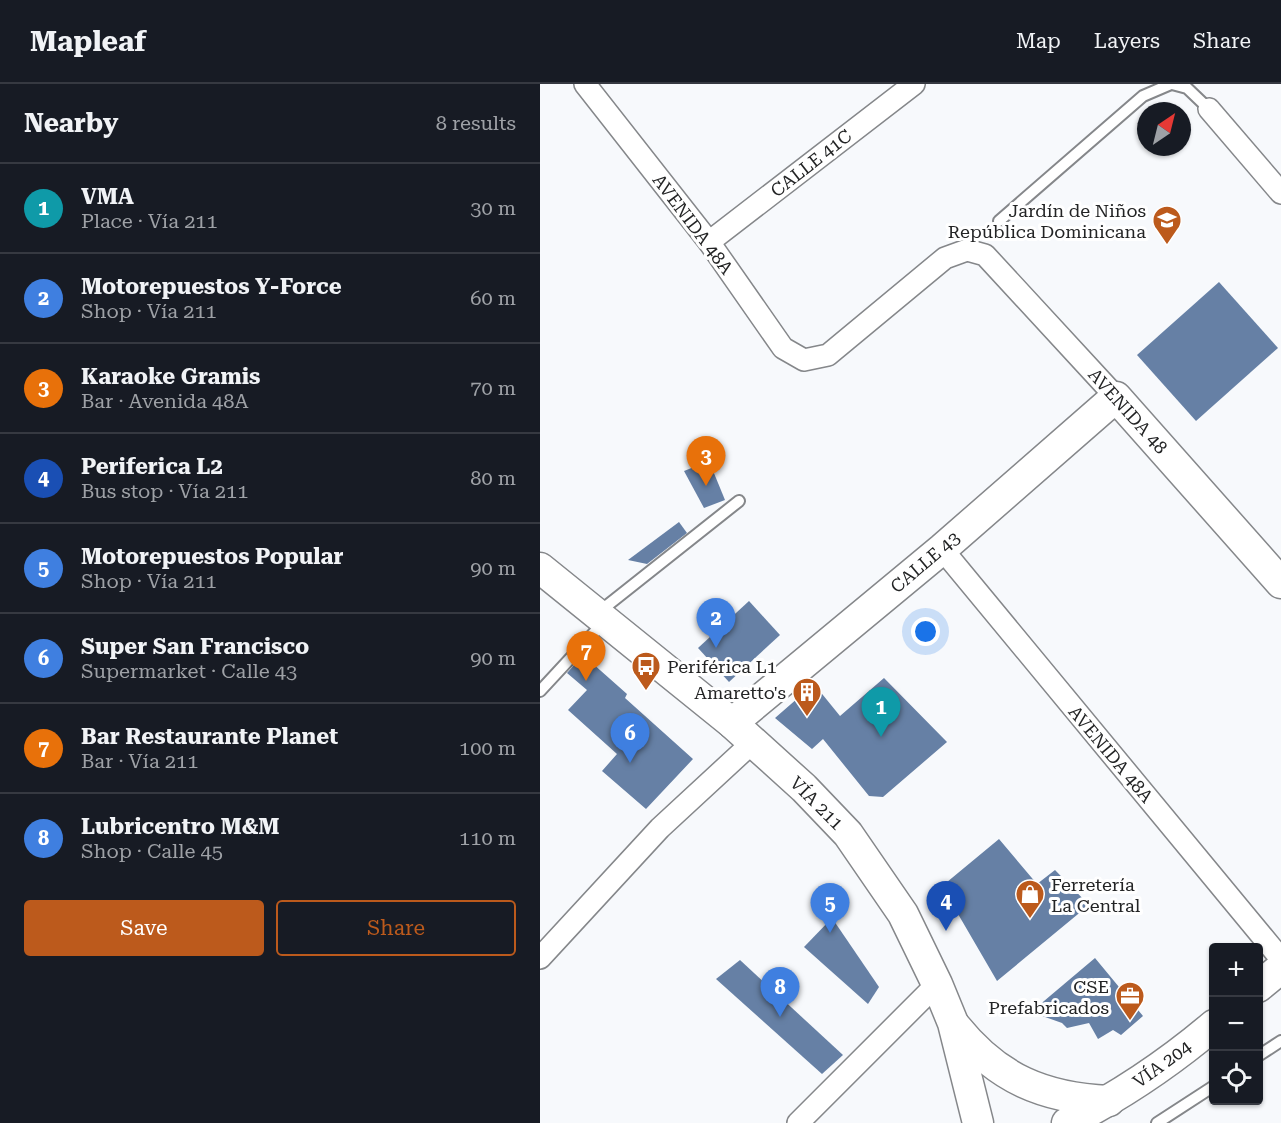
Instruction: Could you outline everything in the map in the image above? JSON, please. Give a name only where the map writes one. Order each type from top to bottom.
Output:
[{"type":"main road","name":"CALLE 43","points":[[742,733],[942,549],[1116,397]]},
{"type":"main road","name":"AVENIDA 48","points":[[1116,397],[1281,583]]},
{"type":"main road","name":"VÍA 211","points":[[540,568],[602,616],[742,733],[804,788],[854,842],[903,914],[936,984],[953,1023],[980,1122]]},
{"type":"main road","points":[[1263,983],[1281,968]]},
{"type":"main road","points":[[953,1023],[969,1043],[1010,1076],[1058,1096],[1109,1101]]},
{"type":"main road","name":"VÍA 204","points":[[1067,1123],[1109,1101],[1158,1068],[1209,1029]]},
{"type":"main road","points":[[1089,1123],[1109,1101]]},
{"type":"street","name":"AVENIDA 48A","points":[[585,84],[709,242],[783,348],[804,360],[828,355],[945,258],[967,250]]},
{"type":"street","name":"CALLE 41C","points":[[709,242],[914,84]]},
{"type":"street","points":[[1209,109],[1281,193]]},
{"type":"street","name":"AVENIDA 48","points":[[967,250],[986,255],[1116,397]]},
{"type":"street","name":"AVENIDA 48A","points":[[942,549],[1281,959]]},
{"type":"street","name":"CALLE 43","points":[[540,958],[660,828],[742,733]]},
{"type":"street","points":[[798,1123],[936,984]]},
{"type":"lane","points":[[999,221],[1143,96],[1171,84],[1187,88],[1209,109]]},
{"type":"lane","points":[[540,691],[602,616],[739,501]]},
{"type":"lane","points":[[1263,1053],[1281,1041]]},
{"type":"lane","points":[[1157,1123],[1209,1089]]},
{"type":"building","points":[[1219,282],[1278,348],[1196,421],[1137,355]]},
{"type":"building","points":[[709,461],[725,500],[704,508],[684,471]]},
{"type":"building","points":[[679,522],[687,533],[647,564],[628,560]]},
{"type":"building","points":[[749,601],[780,635],[729,682],[698,648]]},
{"type":"building","points":[[583,655],[627,694],[625,698],[693,759],[646,809],[602,771],[617,754],[568,710],[587,690],[567,673]]},
{"type":"building","points":[[884,678],[947,742],[883,797],[869,796],[823,739],[812,749],[775,718],[814,684],[840,716]]},
{"type":"building","points":[[999,839],[1037,884],[1055,870],[1089,905],[997,981],[958,914],[955,916],[935,892]]},
{"type":"building","points":[[832,918],[879,987],[868,1004],[804,947]]},
{"type":"building","points":[[1095,958],[1143,1016],[1121,1035],[1113,1030],[1098,1039],[1089,1023],[1067,1028],[1062,1023],[1031,1012]]},
{"type":"building","points":[[740,960],[843,1055],[822,1074],[716,979]]},
{"type":"place","name":"Jardín de Niños República Dominicana","points":[[1167,246]]},
{"type":"place","name":"Karaoke Gramis","points":[[706,486]]},
{"type":"place","name":"Motorepuestos Y-Force","points":[[716,648]]},
{"type":"place","name":"Bar Restaurante Planet","points":[[586,681]]},
{"type":"place","name":"Periférica L1","points":[[646,692]]},
{"type":"place","name":"Amaretto's","points":[[807,718]]},
{"type":"place","name":"VMA","points":[[881,737]]},
{"type":"place","name":"Super San Francisco","points":[[630,763]]},
{"type":"place","name":"Ferretería La Central","points":[[1030,920]]},
{"type":"place","name":"Periferica L2","points":[[946,931]]},
{"type":"place","name":"Motorepuestos Popular","points":[[830,933]]},
{"type":"place","name":"Lubricentro M&M","points":[[780,1017]]},
{"type":"place","name":"CSE Prefabricados","points":[[1130,1022]]}]
